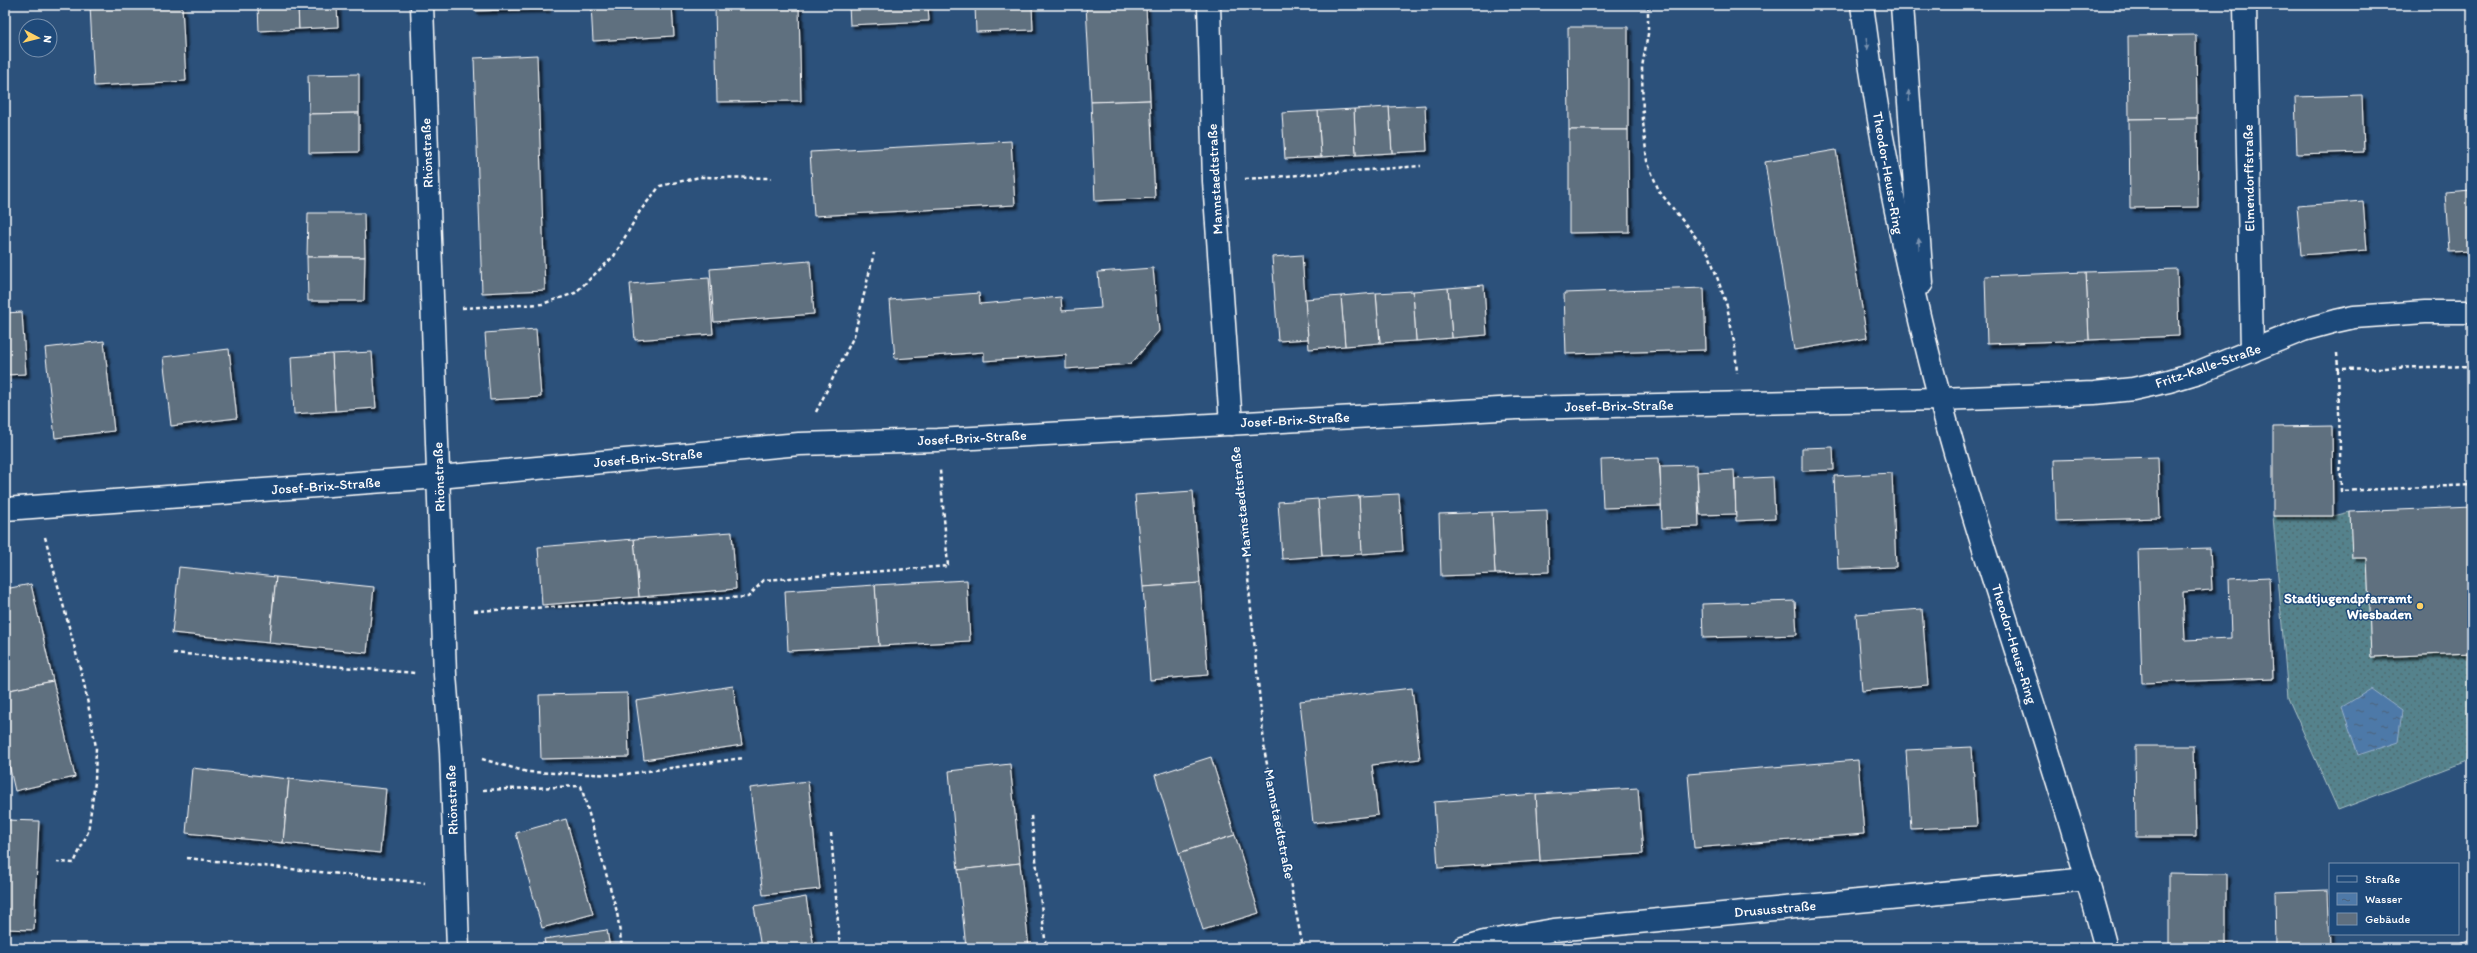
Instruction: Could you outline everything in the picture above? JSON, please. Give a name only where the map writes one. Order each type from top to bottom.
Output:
[{"type":"street","name":"Rhönstraße","points":[[422,5],[445,675],[451,750],[458,948]]},
{"type":"street","name":"Mannstaedtstraße","points":[[1209,5],[1214,182],[1231,424]]},
{"type":"street","name":"Theodor-Heuss-Ring","points":[[1862,5],[1872,85],[1900,239],[1926,338],[1940,399],[1979,532],[2088,879],[2106,948]]},
{"type":"street","name":"Theodor-Heuss-Ring","points":[[1902,5],[1926,338]]},
{"type":"street","name":"Elmendorffstraße","points":[[2245,5],[2252,351]]},
{"type":"street","name":"Fritz-Kalle-Straße","points":[[1940,399],[2094,393],[2133,389],[2192,374],[2303,330],[2336,321],[2354,317],[2425,312],[2472,312]]},
{"type":"street","name":"Josef-Brix-Straße","points":[[5,509],[38,508],[439,477],[799,444],[937,440],[1517,408],[1940,399]]},
{"type":"street","name":"Drususstraße","points":[[1463,948],[1484,942],[1554,930],[2088,879]]},
{"type":"path","points":[[1648,5],[1648,34],[1642,67],[1643,122],[1647,162],[1659,191],[1709,254],[1727,306],[1735,347],[1738,403]]},
{"type":"path","points":[[1214,182],[1421,166]]},
{"type":"path","points":[[432,310],[542,304],[575,293],[614,256],[640,211],[660,186],[700,177],[771,178]]},
{"type":"path","points":[[799,444],[854,336],[874,253]]},
{"type":"path","points":[[2336,321],[2341,490],[2472,485]]},
{"type":"path","points":[[2338,369],[2472,366]]},
{"type":"path","name":"Mannstaedtstraße","points":[[1231,424],[1240,481],[1265,754],[1303,948]]},
{"type":"path","points":[[444,613],[748,597],[764,580],[948,566],[937,440]]},
{"type":"path","points":[[38,508],[84,682],[96,747],[95,782],[88,832],[74,862],[57,862]]},
{"type":"path","points":[[172,653],[445,675]]},
{"type":"path","points":[[451,750],[527,772],[619,775],[744,758]]},
{"type":"path","points":[[452,792],[581,786],[617,912],[622,948]]},
{"type":"path","points":[[1031,816],[1046,948]]},
{"type":"path","points":[[831,833],[840,948]]},
{"type":"path","points":[[187,858],[455,886]]},
{"type":"green space","points":[[2350,512],[2352,558],[2367,558],[2371,657],[2472,653],[2472,759],[2338,810],[2288,698],[2273,516],[2333,516]]},
{"type":"water","points":[[2371,689],[2402,711],[2398,742],[2358,755],[2342,707]]},
{"type":"building","points":[[90,5],[182,5],[186,81],[94,86]]},
{"type":"building","points":[[258,5],[298,5],[299,29],[259,31]]},
{"type":"building","points":[[298,5],[337,5],[338,27],[299,29]]},
{"type":"building","points":[[474,5],[547,5],[547,9],[474,11]]},
{"type":"building","points":[[591,5],[672,5],[674,36],[593,41]]},
{"type":"building","points":[[715,5],[799,5],[801,101],[717,102]]},
{"type":"building","points":[[849,5],[928,5],[929,21],[850,25]]},
{"type":"building","points":[[975,5],[1032,5],[1033,30],[976,32]]},
{"type":"building","points":[[1086,5],[1146,5],[1150,100],[1091,102]]},
{"type":"building","points":[[1568,27],[1628,27],[1628,130],[1569,130]]},
{"type":"building","points":[[2196,35],[2197,118],[2129,119],[2128,36]]},
{"type":"building","points":[[537,55],[545,290],[482,293],[474,58]]},
{"type":"building","points":[[359,74],[359,113],[309,114],[308,75]]},
{"type":"building","points":[[2362,95],[2364,152],[2297,154],[2295,97]]},
{"type":"building","points":[[1150,100],[1155,198],[1095,201],[1091,102]]},
{"type":"building","points":[[1425,105],[1427,151],[1392,153],[1389,107]]},
{"type":"building","points":[[1389,107],[1392,153],[1356,155],[1354,109]]},
{"type":"building","points":[[1354,109],[1356,155],[1321,157],[1318,111]]},
{"type":"building","points":[[1318,111],[1321,157],[1285,159],[1282,113]]},
{"type":"building","points":[[359,113],[359,152],[309,153],[309,114]]},
{"type":"building","points":[[2197,118],[2198,207],[2130,208],[2129,119]]},
{"type":"building","points":[[1569,130],[1628,130],[1629,232],[1569,233]]},
{"type":"building","points":[[1011,141],[1015,205],[814,216],[810,152]]},
{"type":"building","points":[[1836,150],[1867,338],[1794,350],[1765,162]]},
{"type":"building","points":[[2472,191],[2472,251],[2449,252],[2445,193]]},
{"type":"building","points":[[2363,201],[2367,250],[2301,255],[2297,206]]},
{"type":"building","points":[[308,213],[364,213],[365,257],[307,257]]},
{"type":"building","points":[[1302,255],[1308,339],[1278,341],[1272,257]]},
{"type":"building","points":[[307,257],[365,257],[364,301],[308,301]]},
{"type":"building","points":[[810,261],[814,314],[714,322],[710,269]]},
{"type":"building","points":[[1153,268],[1159,331],[1131,364],[1066,369],[1066,355],[984,361],[984,352],[895,359],[890,300],[979,293],[980,304],[1061,297],[1062,311],[1101,308],[1098,272]]},
{"type":"building","points":[[2177,269],[2179,336],[2089,340],[2086,272]]},
{"type":"building","points":[[2086,272],[2089,340],[1987,344],[1985,276]]},
{"type":"building","points":[[709,278],[713,334],[635,340],[630,284]]},
{"type":"building","points":[[1484,285],[1487,335],[1452,338],[1448,288]]},
{"type":"building","points":[[1448,288],[1452,338],[1416,341],[1413,291]]},
{"type":"building","points":[[1704,288],[1706,350],[1566,354],[1564,293]]},
{"type":"building","points":[[1413,291],[1416,341],[1380,343],[1376,293]]},
{"type":"building","points":[[1376,293],[1380,343],[1345,346],[1341,296]]},
{"type":"building","points":[[1341,296],[1345,346],[1309,349],[1305,299]]},
{"type":"building","points":[[22,312],[26,374],[5,375],[5,313]]},
{"type":"building","points":[[536,329],[541,397],[490,400],[485,333]]},
{"type":"building","points":[[104,341],[114,431],[55,438],[45,348]]},
{"type":"building","points":[[229,349],[237,418],[171,426],[163,357]]},
{"type":"building","points":[[372,352],[376,408],[335,411],[332,354]]},
{"type":"building","points":[[332,354],[335,411],[294,414],[291,357]]},
{"type":"building","points":[[2332,426],[2333,516],[2273,516],[2273,427]]},
{"type":"building","points":[[1833,447],[1834,470],[1802,471],[1802,448]]},
{"type":"building","points":[[2158,457],[2160,518],[2056,521],[2054,460]]},
{"type":"building","points":[[1659,458],[1662,506],[1603,508],[1601,460]]},
{"type":"building","points":[[1697,465],[1699,527],[1662,528],[1660,466]]},
{"type":"building","points":[[1734,470],[1736,514],[1700,515],[1697,472]]},
{"type":"building","points":[[1892,473],[1896,567],[1838,569],[1834,476]]},
{"type":"building","points":[[1773,477],[1775,519],[1736,521],[1735,479]]},
{"type":"building","points":[[1193,491],[1200,583],[1143,587],[1135,495]]},
{"type":"building","points":[[1399,494],[1403,551],[1362,554],[1359,496]]},
{"type":"building","points":[[1359,496],[1362,554],[1322,556],[1318,499]]},
{"type":"building","points":[[1318,499],[1322,556],[1282,559],[1278,502]]},
{"type":"building","name":"Stadtjugendpfarramt Wiesbaden","points":[[2472,507],[2472,653],[2371,657],[2367,558],[2352,558],[2350,512]]},
{"type":"building","points":[[1547,510],[1549,572],[1495,574],[1492,512]]},
{"type":"building","points":[[1492,512],[1495,574],[1441,576],[1439,514]]},
{"type":"building","points":[[732,532],[736,589],[639,597],[634,539]]},
{"type":"building","points":[[634,539],[639,597],[542,605],[538,547]]},
{"type":"building","points":[[2210,548],[2212,590],[2183,592],[2185,640],[2231,638],[2229,579],[2269,577],[2273,678],[2142,683],[2138,550]]},
{"type":"building","points":[[179,567],[276,577],[269,643],[172,633]]},
{"type":"building","points":[[276,577],[374,587],[367,653],[269,643]]},
{"type":"building","points":[[967,580],[970,641],[879,646],[875,585]]},
{"type":"building","points":[[1200,583],[1208,675],[1150,680],[1143,587]]},
{"type":"building","points":[[31,584],[53,681],[5,691],[5,589]]},
{"type":"building","points":[[875,585],[879,646],[788,651],[785,591]]},
{"type":"building","points":[[1795,601],[1797,635],[1703,638],[1702,604]]},
{"type":"building","points":[[1922,609],[1928,685],[1862,691],[1856,614]]},
{"type":"building","points":[[53,681],[75,777],[15,791],[5,747],[5,691]]},
{"type":"building","points":[[733,686],[742,745],[644,760],[636,701]]},
{"type":"building","points":[[1412,688],[1420,759],[1372,765],[1378,815],[1313,823],[1300,701]]},
{"type":"building","points":[[627,693],[629,757],[541,759],[539,695]]},
{"type":"building","points":[[2135,746],[2194,746],[2196,837],[2136,837]]},
{"type":"building","points":[[1972,747],[1977,826],[1911,829],[1906,750]]},
{"type":"building","points":[[1211,757],[1235,835],[1179,853],[1155,775]]},
{"type":"building","points":[[1858,760],[1864,834],[1694,848],[1688,774]]},
{"type":"building","points":[[1010,764],[1020,863],[958,870],[949,771]]},
{"type":"building","points":[[192,768],[289,779],[283,843],[186,833]]},
{"type":"building","points":[[289,779],[386,789],[380,853],[283,843]]},
{"type":"building","points":[[808,781],[820,889],[763,895],[750,788]]},
{"type":"building","points":[[1638,788],[1643,854],[1540,861],[1536,794]]},
{"type":"building","points":[[1536,794],[1540,861],[1438,868],[1434,802]]},
{"type":"building","points":[[566,819],[593,914],[542,928],[516,833]]},
{"type":"building","points":[[5,820],[39,821],[34,930],[5,929]]},
{"type":"building","points":[[1235,835],[1259,913],[1203,930],[1179,853]]},
{"type":"building","points":[[1020,863],[1029,948],[966,948],[958,870]]},
{"type":"building","points":[[2169,873],[2226,874],[2226,948],[2169,948]]},
{"type":"building","points":[[2328,890],[2330,948],[2276,948],[2275,892]]},
{"type":"building","points":[[806,897],[814,948],[761,948],[754,906]]},
{"type":"building","points":[[607,930],[610,948],[546,948],[544,939]]},
{"type":"building","points":[[2472,939],[2472,948],[2449,948]]},
{"type":"place","name":"Stadtjugendpfarramt Wiesbaden","points":[[2420,606]]}]
